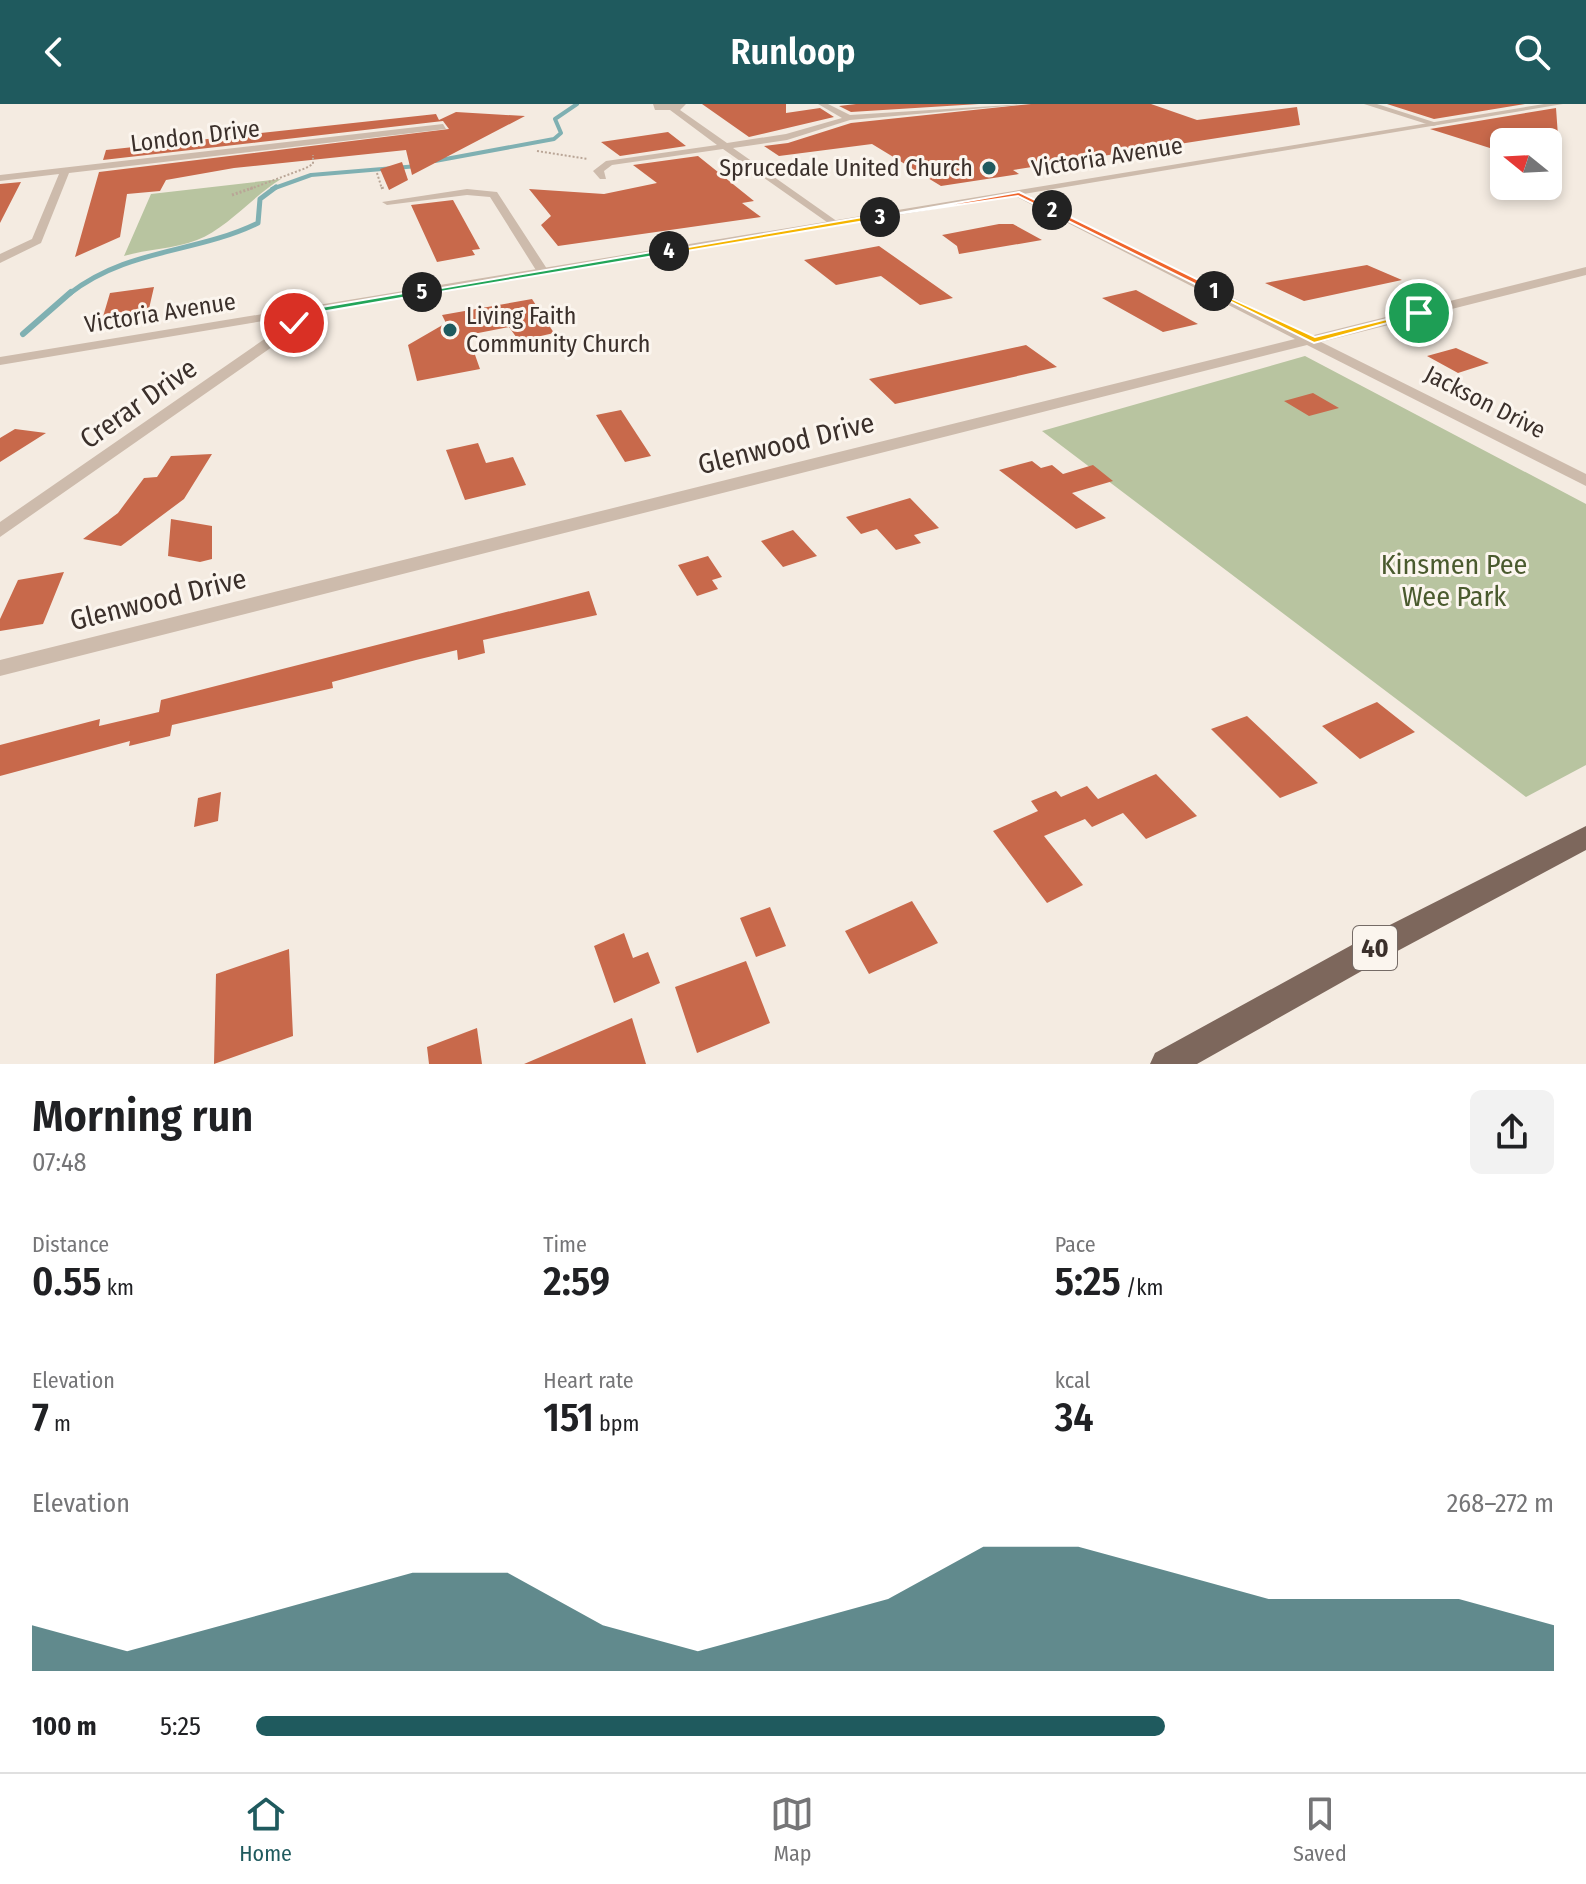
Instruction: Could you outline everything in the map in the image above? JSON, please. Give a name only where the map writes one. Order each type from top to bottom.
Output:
[{"type":"main road","name":"40","points":[[1166,1064],[1380,945],[1586,837]]},
{"type":"street","points":[[657,104],[658,108],[677,106],[724,145],[834,224]]},
{"type":"street","points":[[822,104],[849,118]]},
{"type":"street","points":[[603,177],[598,171],[609,163],[724,145],[750,145],[849,118],[1024,104]]},
{"type":"street","points":[[1368,104],[1436,124]]},
{"type":"street","name":"Victoria Avenue","points":[[0,361],[1559,104]]},
{"type":"street","name":"London Drive","points":[[0,178],[443,127]]},
{"type":"street","points":[[0,259],[37,241],[65,171]]},
{"type":"street","points":[[387,202],[467,192],[493,194],[543,272]]},
{"type":"street","name":"Jackson Drive","points":[[1019,194],[1314,340],[1586,481]]},
{"type":"street","name":"Glenwood Drive","points":[[0,668],[1586,271]]},
{"type":"street","name":"Crerar Drive","points":[[0,531],[287,330],[301,313]]},
{"type":"path","points":[[232,195],[313,164],[308,143]]},
{"type":"path","points":[[537,151],[609,163]]},
{"type":"green space","points":[[281,179],[208,235],[179,245],[124,256],[151,194]]},
{"type":"green space","name":"Kinsmen Pee Wee Park","points":[[1305,356],[1586,504],[1586,765],[1526,797],[1042,431]]},
{"type":"building","points":[[702,104],[786,104],[786,113],[820,108],[834,117],[749,137]]},
{"type":"building","points":[[979,104],[851,112],[839,106]]},
{"type":"building","points":[[1031,104],[1151,104],[1197,120],[1297,107],[1300,125],[1013,170],[1019,174],[941,186],[872,144],[779,156],[764,146],[788,143],[851,123]]},
{"type":"building","points":[[1387,104],[1525,104],[1434,119]]},
{"type":"building","points":[[1556,108],[1557,128],[1490,128],[1490,148],[1430,129]]},
{"type":"building","points":[[456,112],[525,116],[412,175],[406,150],[234,168],[166,180],[160,191],[127,194],[120,237],[75,257],[99,172],[449,129],[443,121],[103,160],[106,150],[436,114],[439,120]]},
{"type":"building","points":[[668,132],[686,146],[620,156],[601,142]]},
{"type":"building","points":[[698,156],[754,201],[742,203],[761,217],[558,246],[541,225],[551,216],[529,189],[604,194],[657,183],[633,165]]},
{"type":"building","points":[[402,162],[408,180],[389,190],[380,169]]},
{"type":"building","points":[[21,182],[0,223],[0,184]]},
{"type":"building","points":[[453,200],[480,249],[472,250],[475,255],[437,262],[411,205]]},
{"type":"building","points":[[1013,224],[1042,240],[959,254],[957,246],[942,235]]},
{"type":"building","points":[[879,246],[953,298],[920,305],[881,276],[836,285],[804,260]]},
{"type":"building","points":[[1367,265],[1402,280],[1304,301],[1265,283]]},
{"type":"building","points":[[154,287],[148,313],[102,320],[110,293]]},
{"type":"building","points":[[1136,290],[1198,324],[1163,332],[1102,298]]},
{"type":"building","points":[[532,299],[554,333],[519,341],[509,327],[468,335],[480,369],[417,381],[408,345],[446,323],[442,315]]},
{"type":"building","points":[[1026,345],[1057,367],[895,404],[869,379]]},
{"type":"building","points":[[1456,348],[1489,363],[1458,373],[1427,356]]},
{"type":"building","points":[[1313,393],[1339,408],[1309,416],[1284,401]]},
{"type":"building","points":[[621,410],[651,456],[625,462],[596,415]]},
{"type":"building","points":[[15,429],[46,433],[0,462],[0,438]]},
{"type":"building","points":[[478,443],[486,463],[513,457],[526,485],[465,500],[446,450]]},
{"type":"building","points":[[212,454],[184,499],[121,546],[83,539],[118,513],[144,478],[157,477],[171,456]]},
{"type":"building","points":[[1032,461],[1041,468],[1052,465],[1063,474],[1093,465],[1113,481],[1072,493],[1106,518],[1076,529],[999,470]]},
{"type":"building","points":[[910,498],[939,528],[914,535],[921,543],[896,550],[877,529],[861,534],[846,517]]},
{"type":"building","points":[[171,519],[212,526],[212,559],[200,562],[168,556]]},
{"type":"building","points":[[793,530],[817,556],[783,567],[761,541]]},
{"type":"building","points":[[708,556],[722,577],[712,580],[718,589],[697,596],[678,565]]},
{"type":"building","points":[[64,572],[43,624],[0,631],[0,619],[18,580]]},
{"type":"building","points":[[589,591],[597,615],[483,640],[485,653],[458,660],[457,650],[416,660],[332,682],[333,688],[172,725],[170,736],[129,746],[130,741],[0,776],[0,745],[100,719],[99,726],[159,712],[161,700]]},
{"type":"building","points":[[1377,702],[1415,732],[1360,759],[1322,726]]},
{"type":"building","points":[[1247,716],[1318,783],[1280,798],[1211,729]]},
{"type":"building","points":[[1156,774],[1197,816],[1146,839],[1123,813],[1092,827],[1085,819],[1044,836],[1083,885],[1047,903],[993,831],[1038,811],[1031,801],[1056,791],[1061,797],[1087,786],[1098,799]]},
{"type":"building","points":[[221,792],[218,821],[194,827],[198,798]]},
{"type":"building","points":[[912,901],[938,943],[869,974],[845,931]]},
{"type":"building","points":[[770,907],[786,946],[756,957],[740,918]]},
{"type":"building","points":[[624,933],[633,958],[648,952],[660,983],[614,1003],[594,946]]},
{"type":"building","points":[[289,949],[293,1036],[214,1064],[216,974]]},
{"type":"building","points":[[746,961],[770,1023],[697,1053],[675,987]]},
{"type":"building","points":[[632,1018],[646,1064],[524,1064]]},
{"type":"building","points":[[477,1028],[482,1064],[429,1064],[427,1047]]},
{"type":"waterway","points":[[435,161],[554,139],[561,133],[555,119],[577,104]]},
{"type":"waterway","points":[[275,188],[311,175],[418,166]]},
{"type":"waterway","points":[[69,294],[114,268],[210,241],[258,223],[260,199],[275,188]]},
{"type":"waterway","points":[[23,334],[71,292]]},
{"type":"place","name":"Sprucedale United Church","points":[[989,168]]},
{"type":"place","name":"Living Faith Community Church","points":[[450,330]]},
{"type":"route","points":[[294,323],[301,313],[1019,194],[1314,340],[1419,313]]}]
